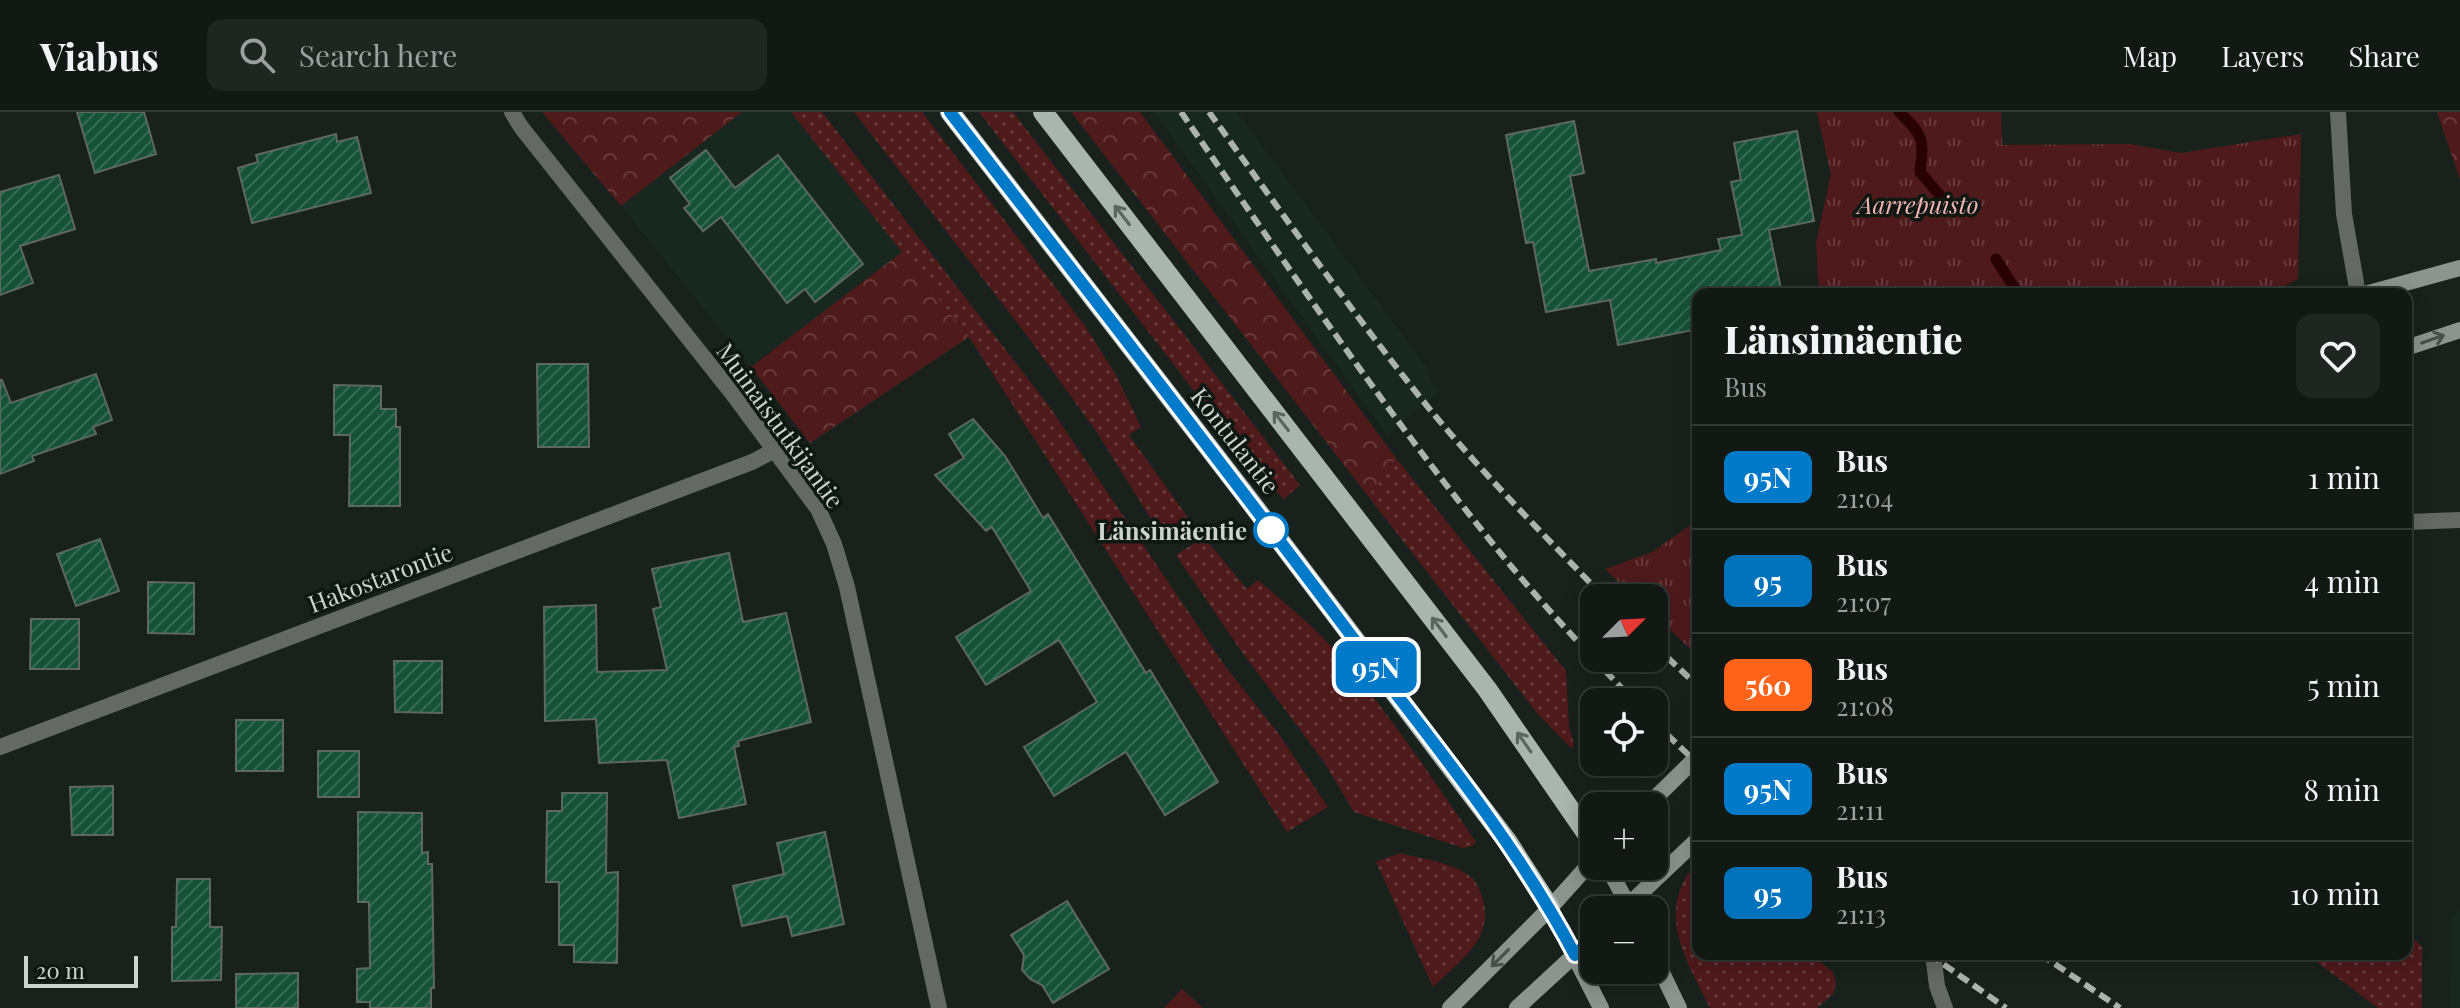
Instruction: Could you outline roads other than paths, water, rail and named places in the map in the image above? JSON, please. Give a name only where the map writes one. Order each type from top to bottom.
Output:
[{"type":"main road","name":"Kontulantie","points":[[950,112],[1507,841],[1550,908],[1601,1008]]},
{"type":"main road","name":"Kontulantie","points":[[1043,112],[1487,689],[1580,824]]},
{"type":"main road","points":[[2387,288],[2460,268]]},
{"type":"main road","points":[[2412,346],[2460,330]]},
{"type":"main road","points":[[1661,792],[1692,762]]},
{"type":"main road","points":[[1640,896],[1692,845]]},
{"type":"main road","points":[[1450,1008],[1580,875]]},
{"type":"main road","points":[[1517,1008],[1580,950]]},
{"type":"main road","points":[[1667,984],[1679,1008]]},
{"type":"street","name":"Muinaistutkijantie","points":[[512,112],[818,509],[834,544],[847,587],[939,1008]]},
{"type":"street","points":[[2338,112],[2344,214],[2357,288]]},
{"type":"street","name":"Hakostarontie","points":[[0,747],[752,462],[775,450]]},
{"type":"street","points":[[2412,522],[2460,520]]},
{"type":"street","points":[[1934,960],[1937,986],[1945,1008]]},
{"type":"waterway","points":[[1899,112],[1918,133],[1922,145],[1920,172],[1943,199],[1960,208]]},
{"type":"waterway","points":[[1996,259],[2014,288]]},
{"type":"railway","points":[[1181,112],[1411,439],[1527,585],[1622,688]]},
{"type":"railway","points":[[1209,112],[1341,294],[1444,427],[1592,584]]},
{"type":"railway","points":[[1668,658],[1692,680]]},
{"type":"railway","points":[[1668,735],[1692,758]]},
{"type":"railway","points":[[1938,960],[2006,1008]]},
{"type":"railway","points":[[2049,960],[2120,1008]]},
{"type":"place","name":"Länsimäentie","points":[[1271,530]]},
{"type":"park label","name":"Aarrepuisto","points":[[1918,204]]}]
